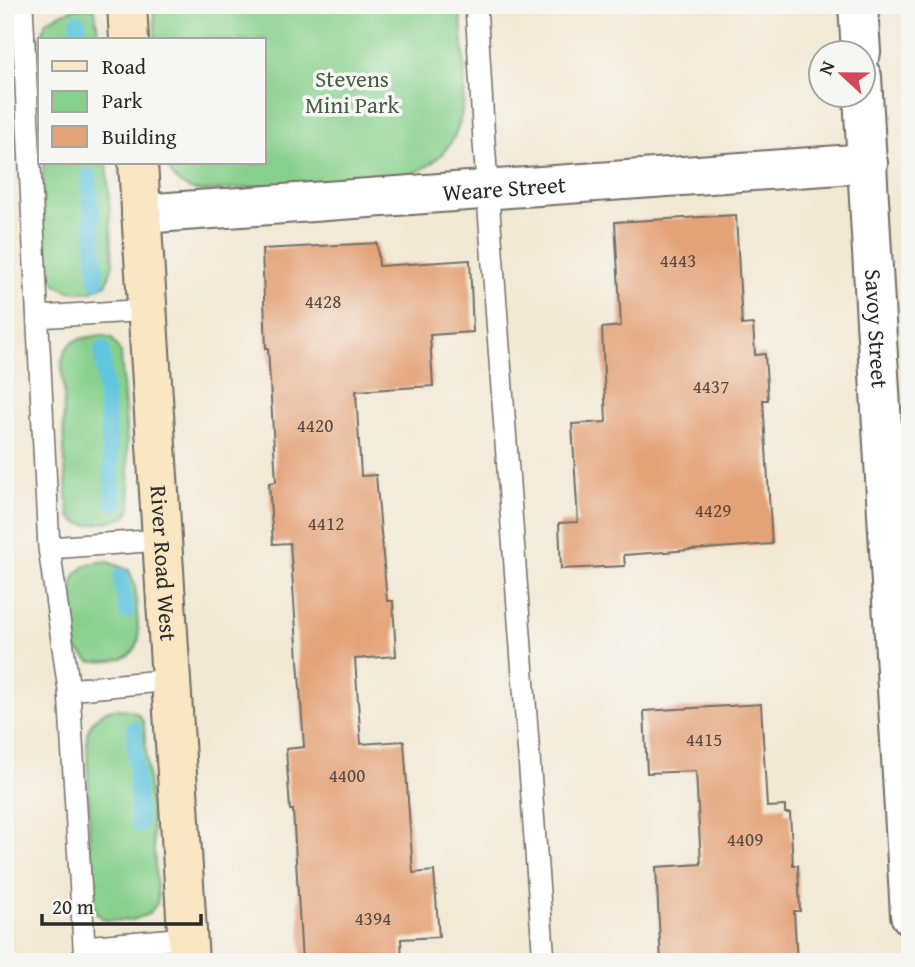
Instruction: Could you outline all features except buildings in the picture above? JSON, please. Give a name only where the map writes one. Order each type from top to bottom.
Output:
[{"type":"main road","points":[[127,5],[129,38]]},
{"type":"main road","name":"River Road West","points":[[138,164],[188,950]]},
{"type":"street","points":[[858,5],[860,38]]},
{"type":"street","name":"Savoy Street","points":[[865,108],[910,915]]},
{"type":"street","name":"Weare Street","points":[[141,214],[868,163]]},
{"type":"lane","points":[[22,5],[49,548],[69,690],[85,955],[188,950]]},
{"type":"lane","points":[[476,5],[544,962]]},
{"type":"lane","points":[[37,317],[148,310]]},
{"type":"lane","points":[[49,548],[161,540]]},
{"type":"lane","points":[[69,690],[170,680]]},
{"type":"green space","name":"Stevens Mini Park","points":[[153,5],[460,5],[465,78],[464,102],[459,124],[449,145],[434,161],[411,174],[193,190],[177,180],[167,164],[266,164],[266,38],[156,38]]},
{"type":"green space","points":[[83,7],[95,9],[99,38],[41,38],[46,21],[70,10]]},
{"type":"green space","points":[[43,164],[107,164],[113,264],[107,283],[85,292],[69,291],[58,286],[48,266],[44,237]]},
{"type":"green space","points":[[101,335],[112,338],[121,353],[131,506],[123,518],[86,525],[69,515],[64,456],[62,360],[70,344]]},
{"type":"green space","points":[[105,561],[129,570],[135,585],[139,639],[127,657],[114,661],[91,662],[76,649],[71,620],[72,587],[81,569]]},
{"type":"green space","points":[[112,709],[136,712],[144,725],[158,902],[149,914],[130,921],[105,920],[96,913],[91,891],[87,734],[96,718]]},
{"type":"waterway","points":[[78,22],[79,38]]},
{"type":"waterway","points":[[89,177],[97,281]]},
{"type":"waterway","points":[[102,349],[114,502]]},
{"type":"waterway","points":[[121,576],[126,611]]},
{"type":"waterway","points":[[134,728],[139,825]]}]
